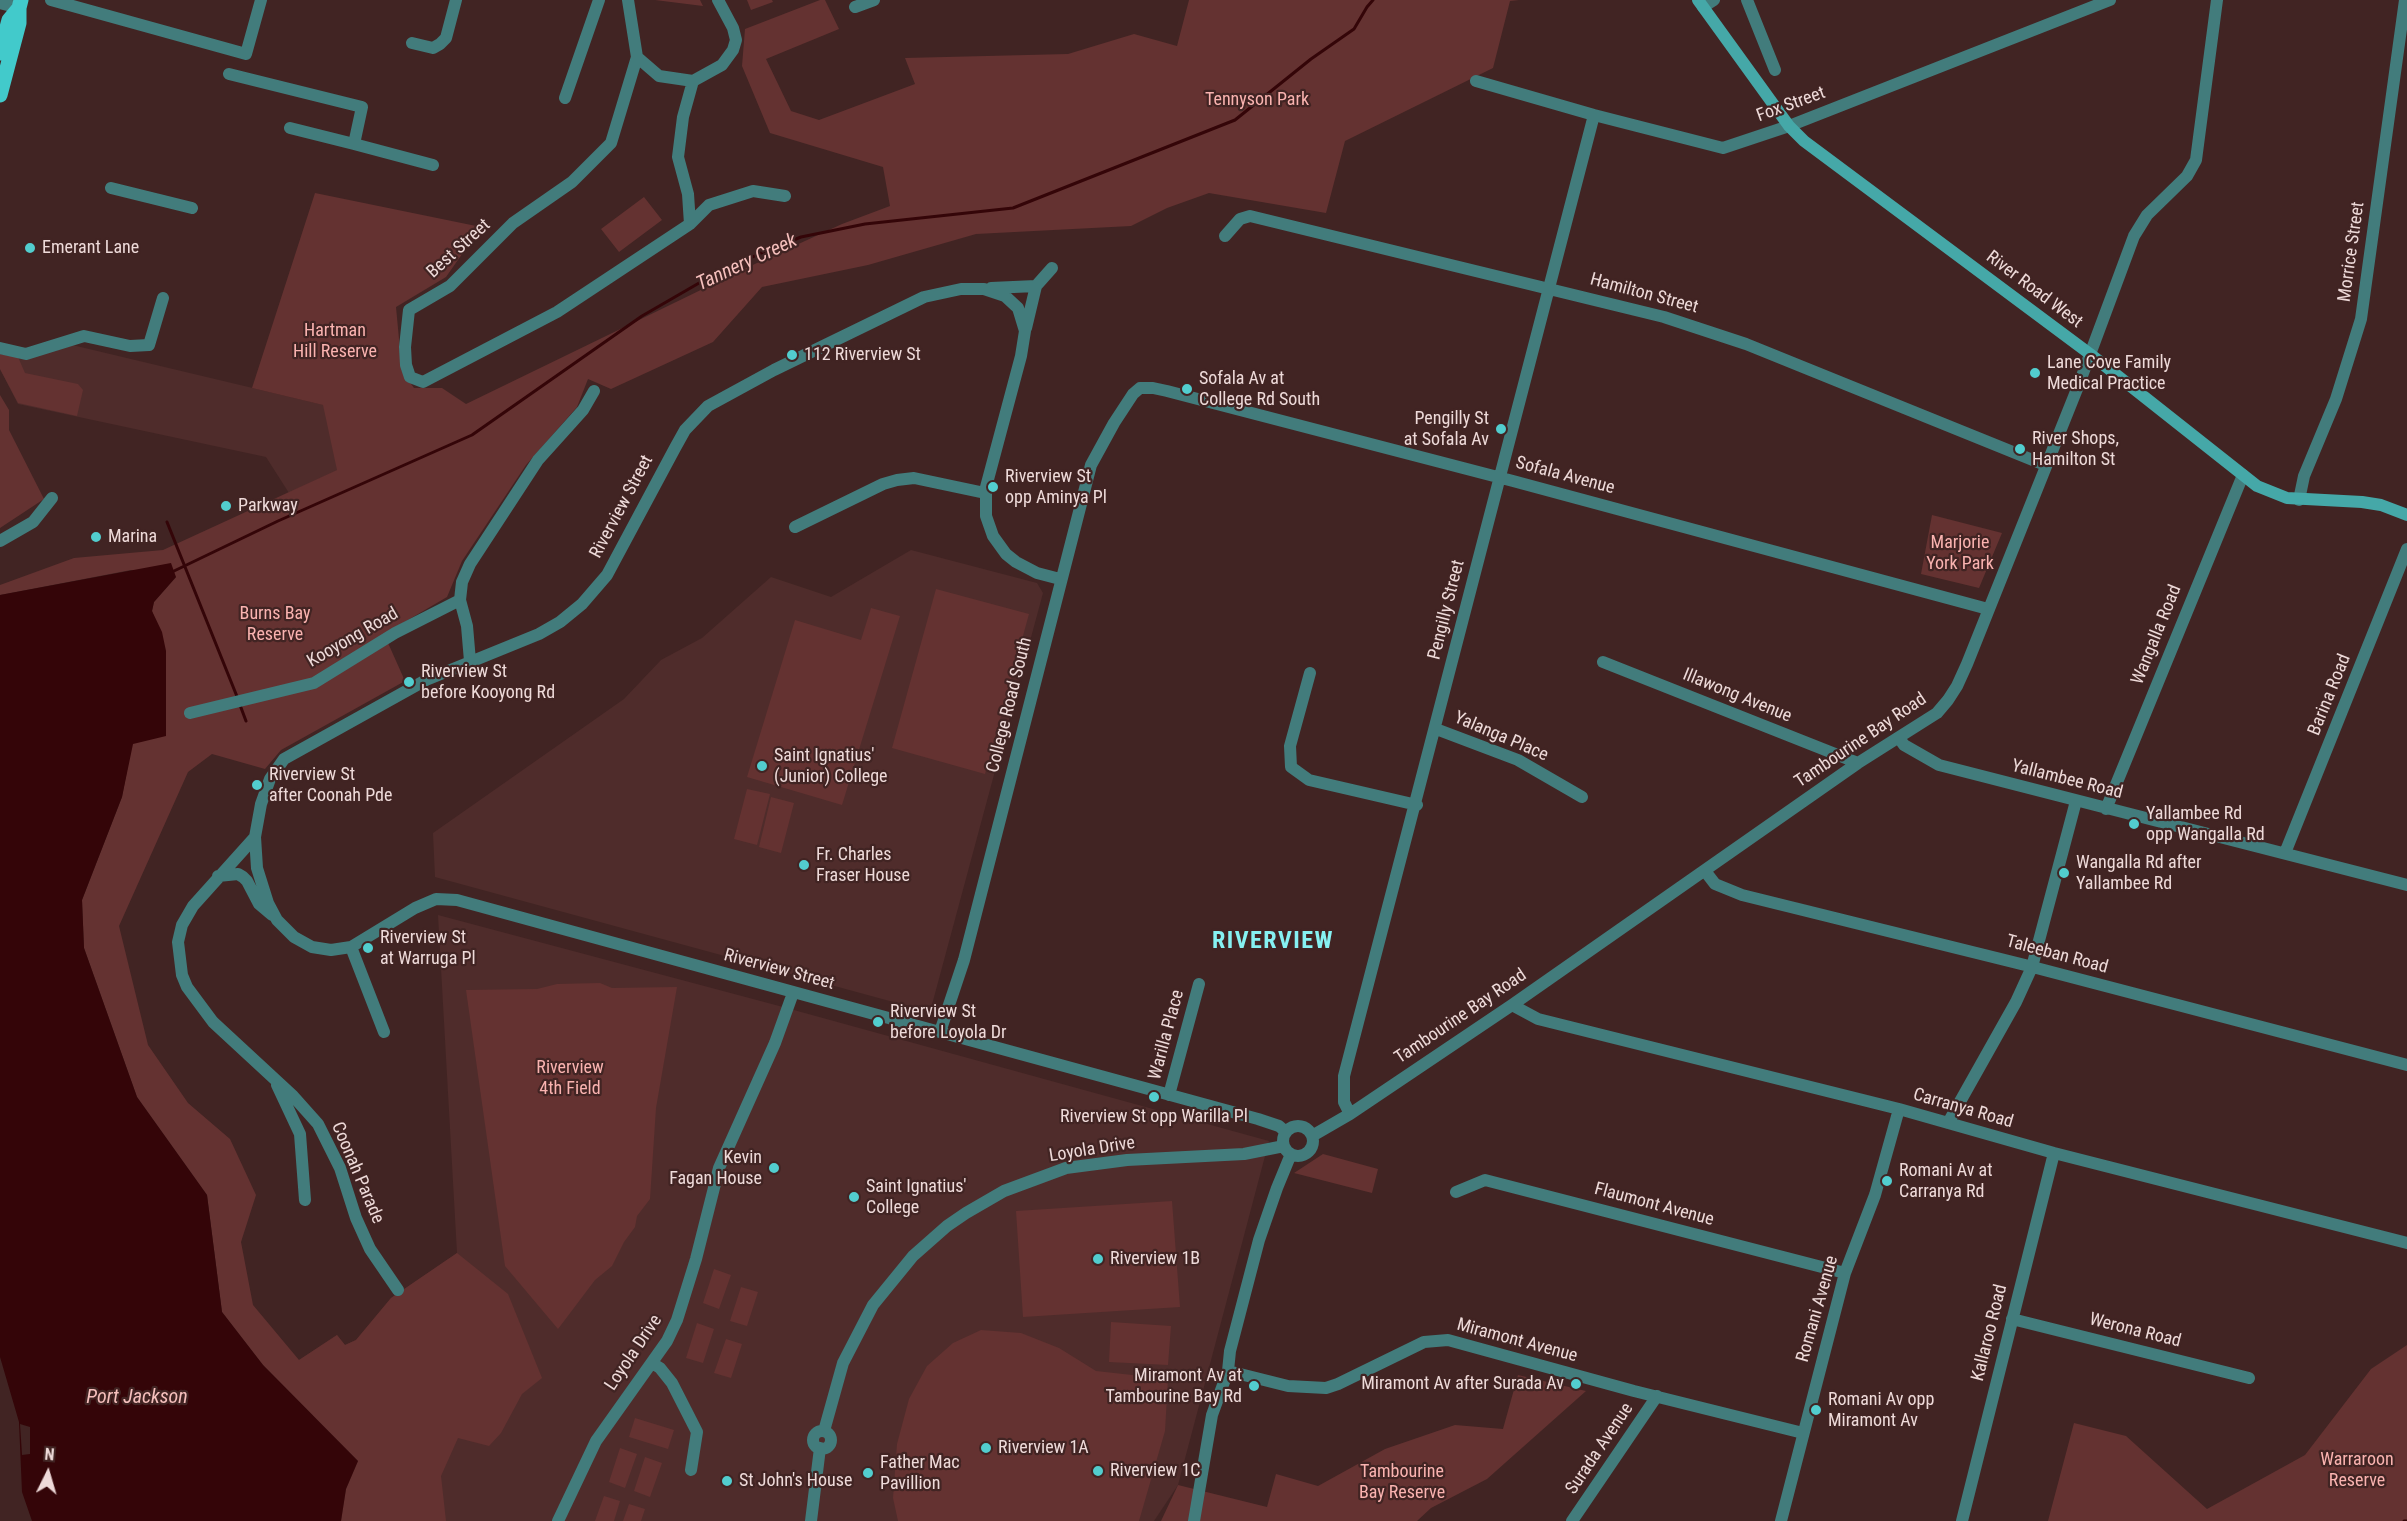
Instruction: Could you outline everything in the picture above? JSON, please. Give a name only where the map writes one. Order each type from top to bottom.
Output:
[{"type":"main road","points":[[0,53],[9,20],[20,4]]},
{"type":"main road","points":[[0,95],[20,23],[20,4]]},
{"type":"main road","name":"River Road West","points":[[1700,4],[1789,126],[1804,141],[2090,354],[2257,486],[2276,495],[2299,500],[2362,502],[2381,505],[2407,515]]},
{"type":"street","points":[[53,1],[246,54],[261,0]]},
{"type":"street","points":[[412,43],[433,48],[440,44],[446,38],[456,0]]},
{"type":"street","points":[[565,98],[599,0]]},
{"type":"street","name":"Best Street","points":[[628,0],[637,57],[611,143],[572,182],[513,222],[450,286],[409,310],[405,365],[410,377],[423,382],[557,312],[690,224]]},
{"type":"street","points":[[637,57],[659,76],[693,81],[722,65],[733,50],[736,40],[733,28],[718,0]]},
{"type":"street","points":[[855,7],[874,0]]},
{"type":"street","points":[[1700,4],[1714,0]]},
{"type":"street","points":[[1747,0],[1775,70]]},
{"type":"street","name":"Fox Street","points":[[1476,81],[1594,115],[1723,148],[1789,126],[2110,0]]},
{"type":"street","name":"Tambourine Bay Road","points":[[1312,1136],[1350,1114],[1512,1005],[1858,763],[1937,712],[1948,700],[1957,686],[2138,230],[2154,207],[2187,176],[2196,160],[2217,0]]},
{"type":"street","name":"Morrice Street","points":[[2299,500],[2304,476],[2336,399],[2361,320],[2405,0]]},
{"type":"street","points":[[0,3],[20,4]]},
{"type":"street","points":[[229,74],[362,107],[354,144]]},
{"type":"street","points":[[690,224],[688,194],[678,157],[683,117],[693,81]]},
{"type":"street","name":"Pengilly Street","points":[[1350,1114],[1344,1102],[1344,1076],[1417,805],[1594,115]]},
{"type":"street","points":[[290,128],[433,165]]},
{"type":"street","points":[[111,188],[192,208]]},
{"type":"street","points":[[690,224],[709,205],[753,191],[785,196]]},
{"type":"street","name":"Hamilton Street","points":[[1225,236],[1240,219],[1250,216],[1548,288],[1710,331],[2045,465]]},
{"type":"street","points":[[1052,268],[1036,286],[985,493],[989,527],[1006,554],[1026,569],[1060,579]]},
{"type":"street","name":"Riverview Street","points":[[277,920],[268,903],[260,878],[255,837],[261,804],[270,779],[284,759],[397,695],[539,634],[560,622],[595,590],[614,564],[686,430],[708,406],[765,375],[924,297],[961,290],[1036,286]]},
{"type":"street","name":"Riverview Street","points":[[984,289],[996,292],[1018,308],[1025,331]]},
{"type":"street","points":[[0,348],[26,354],[84,336],[130,346],[149,345],[163,298]]},
{"type":"street","name":"Sofala Avenue","points":[[1132,394],[1140,388],[1152,388],[1500,477],[1988,609]]},
{"type":"street","points":[[470,662],[467,626],[460,600],[462,582],[470,564],[538,460],[583,410],[594,392]]},
{"type":"street","name":"College Road South","points":[[940,1032],[962,969],[1091,465],[1132,394]]},
{"type":"street","name":"Wangalla Road","points":[[2106,809],[2243,475]]},
{"type":"street","points":[[795,527],[883,484],[897,480],[914,478],[985,493]]},
{"type":"street","points":[[0,541],[33,522],[52,498]]},
{"type":"street","name":"Barina Road","points":[[2285,854],[2407,549]]},
{"type":"street","name":"Kooyong Road","points":[[190,713],[314,683],[393,634],[460,600]]},
{"type":"street","name":"Illawong Avenue","points":[[1603,662],[1858,763]]},
{"type":"street","points":[[1310,673],[1290,746],[1291,767],[1309,780],[1417,805]]},
{"type":"street","name":"Yalanga Place","points":[[1436,729],[1518,760],[1582,797]]},
{"type":"street","name":"Yallambee Road","points":[[1899,738],[1904,745],[1939,765],[2407,885]]},
{"type":"street","points":[[1948,1123],[2016,1002],[2032,967],[2076,801]]},
{"type":"street","name":"Coonah Parade","points":[[255,837],[193,906],[182,925],[178,942],[182,975],[187,987],[213,1022],[293,1096],[318,1124],[340,1168],[356,1218],[370,1249],[398,1290]]},
{"type":"street","name":"Taleeban Road","points":[[1705,871],[1715,884],[1742,895],[2032,967],[2407,1065]]},
{"type":"street","name":"Riverview Street","points":[[218,876],[238,874],[243,877],[259,904],[294,937],[312,947],[331,950],[351,947],[415,908],[436,899],[446,898],[1270,1122],[1286,1132]]},
{"type":"street","points":[[351,947],[384,1032]]},
{"type":"street","name":"Warilla Place","points":[[1169,1095],[1199,984]]},
{"type":"street","name":"Loyola Drive","points":[[558,1521],[596,1441],[668,1341],[694,1269],[719,1168],[775,1043],[793,993]]},
{"type":"street","name":"Carranya Road","points":[[1512,1005],[1538,1019],[1899,1109],[2054,1153],[2407,1243]]},
{"type":"street","name":"Coonah Parade","points":[[274,1078],[300,1134],[305,1200]]},
{"type":"street","name":"Romani Avenue","points":[[1781,1521],[1845,1273],[1875,1195],[1899,1109]]},
{"type":"street","points":[[1194,1521],[1208,1433],[1228,1371],[1230,1351],[1259,1240],[1287,1150],[1286,1132],[1297,1126],[1306,1129],[1312,1136],[1312,1144],[1308,1152],[1300,1156],[1287,1150]]},
{"type":"street","name":"Loyola Drive","points":[[811,1521],[820,1448],[815,1445],[813,1439],[815,1434],[824,1431],[843,1363],[873,1305],[913,1256],[939,1233],[966,1213],[1004,1191],[1066,1168],[1127,1160],[1287,1150]]},
{"type":"street","name":"Kallaroo Road","points":[[1962,1521],[2054,1153]]},
{"type":"street","name":"Flaumont Avenue","points":[[1456,1192],[1485,1180],[1845,1273]]},
{"type":"street","name":"Werona Road","points":[[2012,1319],[2249,1378]]},
{"type":"street","name":"Miramont Avenue","points":[[1228,1371],[1288,1386],[1326,1388],[1424,1342],[1448,1340],[1803,1433]]},
{"type":"street","points":[[652,1364],[660,1368],[672,1383],[697,1432],[691,1470]]},
{"type":"street","name":"Surada Avenue","points":[[1572,1521],[1657,1396]]},
{"type":"shaded area","points":[[68,344],[324,405],[338,470],[289,493],[266,457],[18,404],[0,369],[0,355],[24,359]]},
{"type":"shaded area","name":"Saint Ignatius' (Junior) College","points":[[911,550],[1037,583],[1043,593],[930,1012],[435,877],[433,833],[624,699],[661,660],[702,638],[771,577],[831,597]]},
{"type":"shaded area","name":"Saint Ignatius' College","points":[[438,915],[1269,1141],[1178,1485],[1154,1521],[341,1521],[299,1360],[337,1335],[345,1345],[356,1340],[391,1298],[457,1253]]},
{"type":"green space","points":[[655,0],[700,0],[703,6]]},
{"type":"green space","points":[[747,0],[772,0],[773,2],[751,10]]},
{"type":"green space","points":[[825,0],[839,29],[766,59],[791,111],[819,120],[915,84],[905,58],[1068,54],[1134,34],[1177,46],[1189,0],[1519,0],[1510,1],[1493,68],[1345,141],[1326,213],[1209,193],[1167,208],[1131,226],[976,234],[868,265],[762,287],[713,342],[611,389],[588,379],[577,407],[526,465],[462,561],[447,597],[384,634],[405,681],[281,750],[265,769],[212,754],[188,772],[119,926],[148,1045],[188,1103],[230,1139],[256,1195],[241,1242],[253,1305],[299,1360],[337,1335],[345,1345],[356,1340],[391,1298],[457,1253],[508,1294],[542,1378],[522,1394],[501,1433],[489,1446],[458,1438],[441,1476],[446,1521],[341,1521],[346,1489],[358,1461],[263,1365],[222,1312],[207,1195],[137,1097],[84,948],[82,900],[122,797],[155,620],[152,611],[154,602],[176,577],[131,570],[0,595],[0,585],[74,558],[163,550],[337,470],[323,405],[252,388],[315,193],[481,227],[446,277],[396,307],[402,371],[414,388],[442,388],[466,404],[744,269],[842,224],[890,206],[883,167],[770,133],[742,66],[745,29]]},
{"type":"green space","points":[[644,197],[662,220],[619,252],[601,229]]},
{"type":"green space","points":[[0,354],[18,357],[25,373],[78,384],[83,390],[77,416],[18,403],[0,369]]},
{"type":"green space","points":[[0,395],[9,410],[9,430],[44,499],[0,528]]},
{"type":"green space","name":"Marjorie York Park","points":[[1932,515],[2002,533],[1979,588],[1921,574]]},
{"type":"green space","points":[[936,589],[1029,614],[985,774],[892,748]]},
{"type":"green space","points":[[871,608],[900,616],[842,805],[747,777],[795,620],[861,640]]},
{"type":"green space","points":[[747,789],[770,794],[757,845],[734,839]]},
{"type":"green space","points":[[771,797],[794,803],[781,853],[759,847]]},
{"type":"green space","name":"Riverview 4th Field","points":[[600,983],[612,988],[677,987],[656,1108],[650,1199],[637,1216],[635,1227],[624,1242],[612,1266],[595,1280],[558,1329],[505,1266],[466,990],[537,989],[557,984]]},
{"type":"green space","points":[[1323,1154],[1378,1169],[1372,1193],[1294,1173]]},
{"type":"green space","name":"Riverview 1B","points":[[1172,1201],[1180,1307],[1023,1317],[1016,1211]]},
{"type":"green space","points":[[714,1269],[731,1275],[719,1309],[703,1303]]},
{"type":"green space","points":[[741,1287],[758,1292],[747,1326],[730,1321]]},
{"type":"green space","points":[[1111,1322],[1171,1326],[1168,1365],[1109,1362]]},
{"type":"green space","points":[[697,1323],[714,1329],[703,1363],[686,1358]]},
{"type":"green space","points":[[981,1330],[1021,1333],[1059,1348],[1096,1371],[1168,1379],[1165,1431],[1139,1521],[898,1521],[893,1498],[897,1444],[909,1399],[927,1366],[953,1343]]},
{"type":"green space","points":[[726,1339],[742,1344],[731,1378],[714,1373]]},
{"type":"green space","name":"Warraroon Reserve","points":[[2407,1345],[2407,1521],[2048,1521],[2074,1423],[2126,1436],[2207,1509],[2305,1455],[2371,1369]]},
{"type":"green space","name":"Tambourine Bay Reserve","points":[[1518,1375],[1586,1391],[1487,1479],[1431,1508],[1417,1521],[1161,1521],[1178,1485],[1267,1507],[1276,1474],[1318,1486],[1385,1449],[1455,1425],[1503,1429]]},
{"type":"green space","points":[[635,1418],[674,1430],[668,1449],[629,1437]]},
{"type":"green space","points":[[620,1448],[637,1454],[625,1488],[609,1482]]},
{"type":"green space","points":[[645,1457],[662,1463],[650,1497],[634,1491]]},
{"type":"green space","points":[[604,1496],[620,1501],[614,1521],[595,1521]]},
{"type":"green space","points":[[629,1504],[645,1509],[641,1521],[623,1521]]},
{"type":"water","name":"Port Jackson","points":[[171,563],[176,577],[154,602],[152,611],[162,632],[166,651],[166,736],[133,744],[122,797],[82,900],[84,948],[137,1097],[207,1195],[222,1312],[263,1365],[358,1461],[346,1489],[341,1521],[32,1521],[22,1492],[19,1422],[0,1357],[0,595]]},
{"type":"pier","points":[[20,1424],[30,1427],[30,1454],[22,1455]]},
{"type":"waterway","name":"Tannery Creek","points":[[174,571],[278,521],[472,435],[642,316],[706,279],[761,253],[801,237],[865,224],[1013,208],[1235,120],[1311,59],[1354,29],[1373,0]]},
{"type":"waterway","points":[[167,522],[238,699]]},
{"type":"waterway","points":[[240,705],[246,721]]},
{"type":"place","name":"Emerant Lane","points":[[30,248]]},
{"type":"place","name":"112 Riverview St","points":[[792,355]]},
{"type":"place","name":"Lane Cove Family Medical Practice","points":[[2035,373]]},
{"type":"place","name":"Sofala Av at College Rd South","points":[[1187,389]]},
{"type":"place","name":"Pengilly St at Sofala Av","points":[[1501,429]]},
{"type":"place","name":"River Shops, Hamilton St","points":[[2020,449]]},
{"type":"place","name":"Riverview St opp Aminya Pl","points":[[993,487]]},
{"type":"place","name":"Parkway","points":[[226,506]]},
{"type":"place","name":"Marina","points":[[96,537]]},
{"type":"place","name":"Riverview St before Kooyong Rd","points":[[409,682]]},
{"type":"place","name":"Saint Ignatius' (Junior) College","points":[[762,766]]},
{"type":"place","name":"Riverview St after Coonah Pde","points":[[257,785]]},
{"type":"place","name":"Yallambee Rd opp Wangalla Rd","points":[[2134,824]]},
{"type":"place","name":"Fr. Charles Fraser House","points":[[804,865]]},
{"type":"place","name":"Wangalla Rd after Yallambee Rd","points":[[2064,873]]},
{"type":"place","name":"Riverview St at Warruga Pl","points":[[368,948]]},
{"type":"place","name":"Riverview St before Loyola Dr","points":[[878,1022]]},
{"type":"place","name":"Riverview St opp Warilla Pl","points":[[1154,1097]]},
{"type":"place","name":"Kevin Fagan House","points":[[774,1168]]},
{"type":"place","name":"Romani Av at Carranya Rd","points":[[1887,1181]]},
{"type":"place","name":"Saint Ignatius' College","points":[[854,1197]]},
{"type":"place","name":"Riverview 1B","points":[[1098,1259]]},
{"type":"place","name":"Miramont Av after Surada Av","points":[[1576,1384]]},
{"type":"place","name":"Miramont Av at Tambourine Bay Rd","points":[[1254,1386]]},
{"type":"place","name":"Romani Av opp Miramont Av","points":[[1816,1410]]},
{"type":"place","name":"Riverview 1A","points":[[986,1448]]},
{"type":"place","name":"Riverview 1C","points":[[1098,1471]]},
{"type":"place","name":"Father Mac Pavillion","points":[[868,1473]]},
{"type":"place","name":"St John's House","points":[[727,1481]]},
{"type":"district","name":"RIVERVIEW","points":[[1273,942]]},
{"type":"park label","name":"Tennyson Park","points":[[1257,100]]},
{"type":"park label","name":"Hartman Hill Reserve","points":[[335,341]]},
{"type":"park label","name":"Burns Bay Reserve","points":[[275,624]]}]
